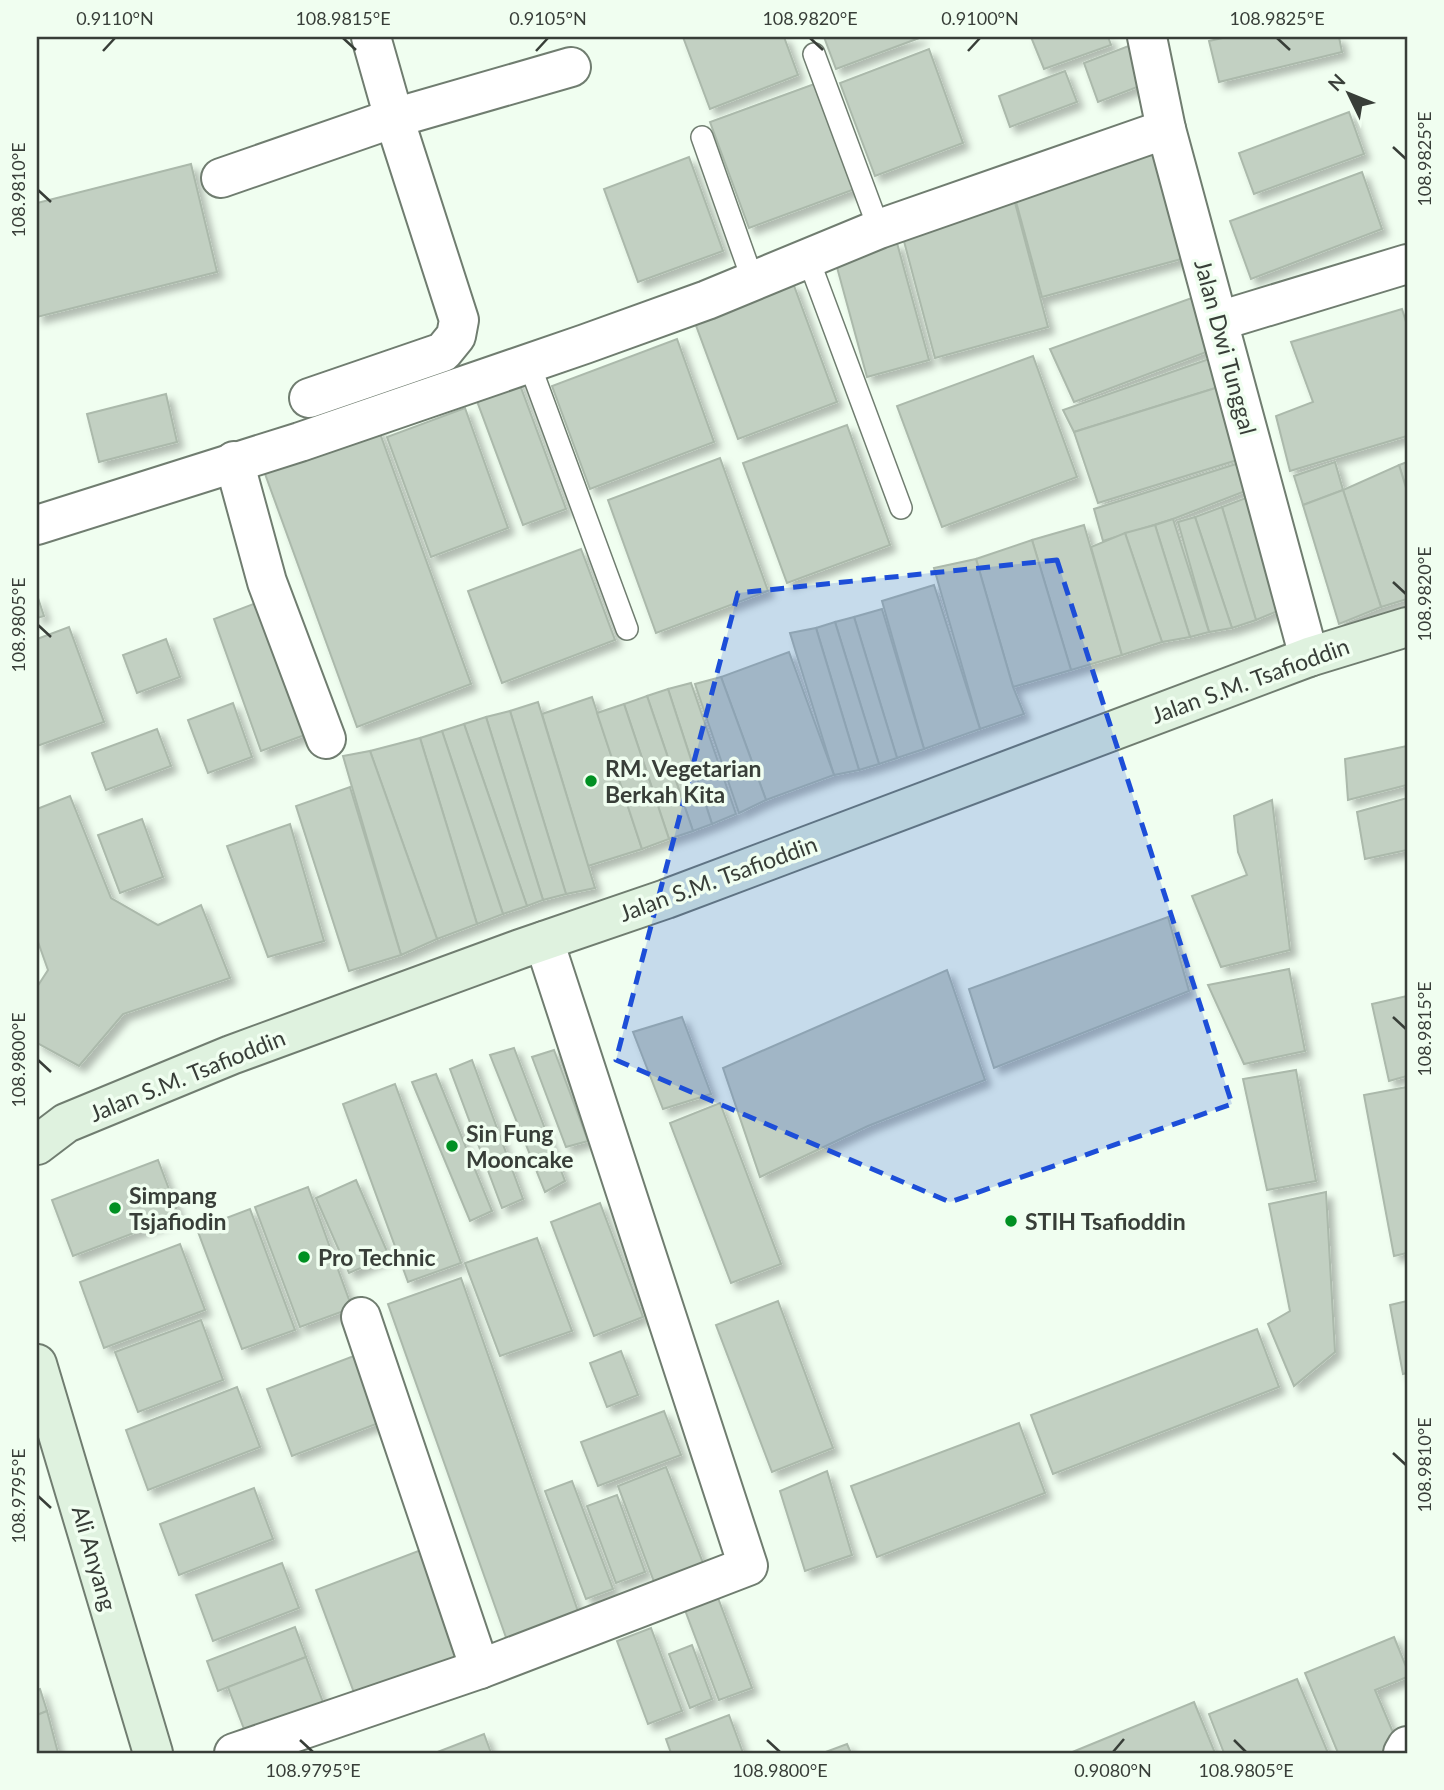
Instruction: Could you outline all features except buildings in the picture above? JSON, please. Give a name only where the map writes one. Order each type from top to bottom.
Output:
[{"type":"street","points":[[309,397],[443,352],[456,336],[459,320],[371,37]]},
{"type":"street","name":"Jalan Dwi Tunggal","points":[[1147,37],[1166,130],[1309,657]]},
{"type":"street","points":[[221,178],[394,118],[571,67]]},
{"type":"street","points":[[37,525],[300,442],[529,363],[695,304],[879,229],[1166,130]]},
{"type":"street","points":[[1219,321],[1407,264]]},
{"type":"street","points":[[234,461],[267,582],[326,740]]},
{"type":"street","name":"Jalan S.M. Tsafioddin","points":[[37,1145],[66,1123],[231,1055],[544,941],[666,900],[1309,657],[1407,626]]},
{"type":"street","points":[[234,1753],[480,1669],[748,1566],[544,941]]},
{"type":"street","points":[[361,1317],[480,1669]]},
{"type":"street","name":"Ali Anyang","points":[[37,1364],[153,1753]]},
{"type":"street","points":[[1403,1753],[1407,1746]]},
{"type":"lane","points":[[814,54],[879,229]]},
{"type":"lane","points":[[702,137],[753,281]]},
{"type":"lane","points":[[808,258],[901,508]]},
{"type":"lane","points":[[529,363],[627,629]]},
{"type":"highlighted area","points":[[1057,560],[1232,1104],[950,1202],[616,1060],[738,593]]},
{"type":"place","name":"RM. Vegetarian Berkah Kita","points":[[591,781]]},
{"type":"place","name":"Sin Fung Mooncake","points":[[452,1146]]},
{"type":"place","name":"Simpang Tsjafiodin","points":[[115,1208]]},
{"type":"place","name":"STIH Tsafioddin","points":[[1011,1221]]},
{"type":"place","name":"Pro Technic","points":[[304,1257]]}]
